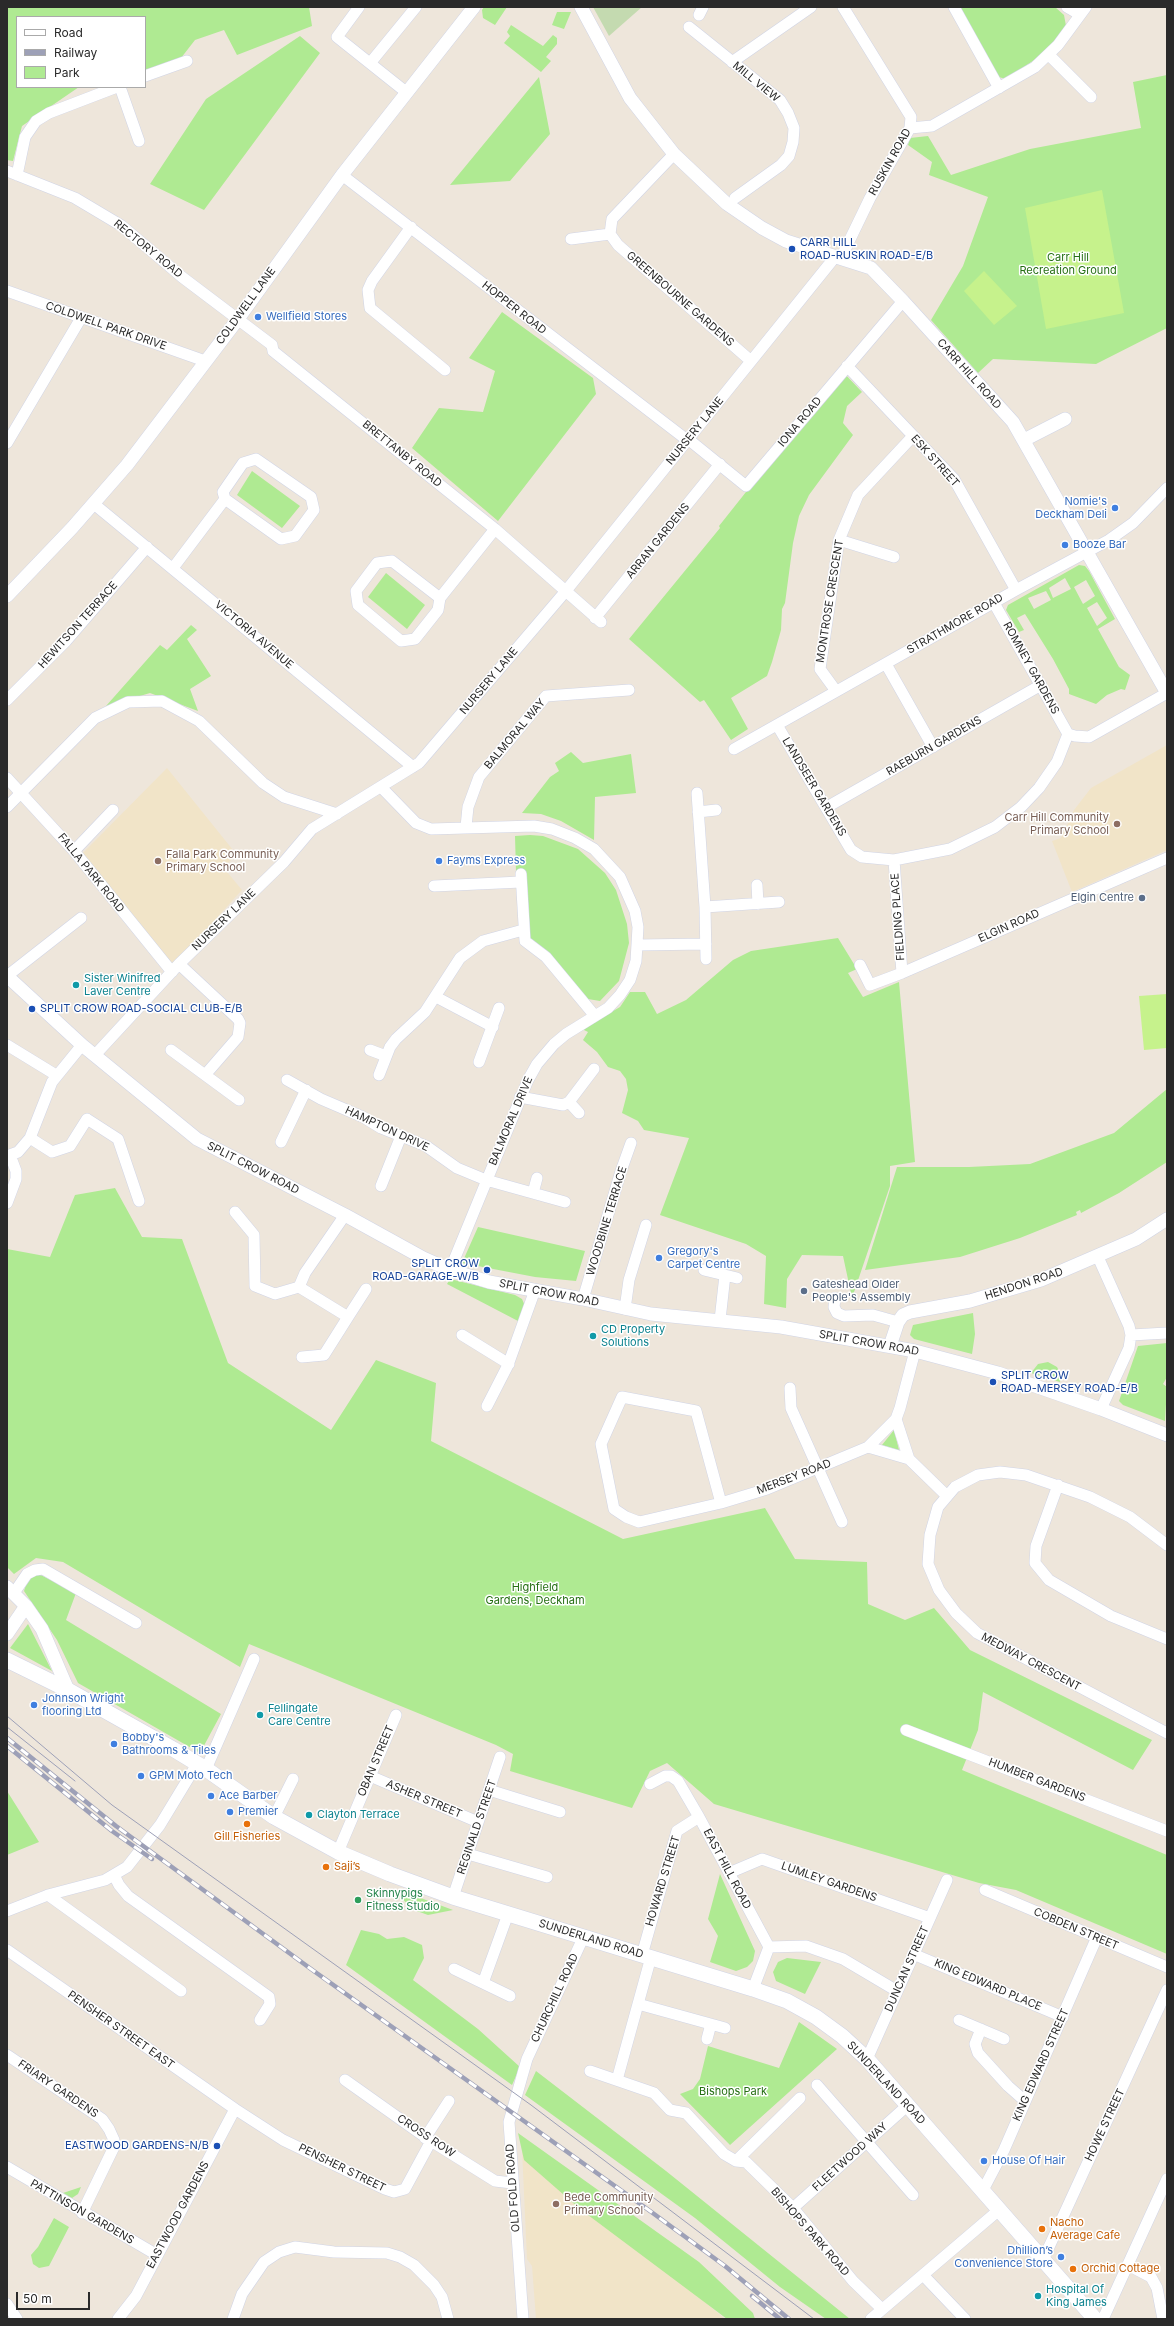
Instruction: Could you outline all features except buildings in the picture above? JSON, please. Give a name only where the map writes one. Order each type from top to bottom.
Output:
[{"type":"main road","name":"SUNDERLAND ROAD","points":[[7,1660],[68,1690],[202,1766],[274,1817],[338,1852],[390,1874],[453,1897],[753,1989],[787,2002],[816,2017],[842,2036],[867,2059],[982,2192],[1095,2319]]},
{"type":"street","points":[[359,7],[337,37],[371,62],[406,92]]},
{"type":"street","points":[[371,62],[416,7]]},
{"type":"street","name":"COLDWELL LANE","points":[[7,596],[94,504],[127,465],[238,319],[342,175],[474,7]]},
{"type":"street","name":"CARR HILL ROAD","points":[[581,7],[630,98],[674,154],[727,204],[762,228],[786,241],[871,268],[904,301],[1013,422],[1167,693]]},
{"type":"street","points":[[732,62],[811,7]]},
{"type":"street","name":"RUSKIN ROAD","points":[[838,258],[910,128],[911,117],[843,7]]},
{"type":"street","points":[[954,7],[999,88]]},
{"type":"street","points":[[910,128],[932,126],[1035,67],[1049,55],[1082,10],[1067,7]]},
{"type":"street","name":"MILL VIEW","points":[[689,27],[780,100],[788,113],[794,128],[793,142],[789,156],[781,164],[735,198]]},
{"type":"street","points":[[1049,55],[1091,96]]},
{"type":"street","points":[[146,76],[187,60]]},
{"type":"street","points":[[12,173],[25,137],[36,121],[49,113],[114,88]]},
{"type":"street","points":[[120,88],[139,141]]},
{"type":"street","points":[[571,239],[610,234],[612,220],[674,154]]},
{"type":"street","name":"RECTORY ROAD","points":[[12,173],[75,198],[122,226],[182,277],[238,319]]},
{"type":"street","name":"HOPPER ROAD","points":[[342,175],[688,440]]},
{"type":"street","points":[[411,227],[372,281],[368,290],[370,308],[445,370]]},
{"type":"street","name":"GREENBOURNE GARDENS","points":[[610,234],[618,245],[751,361]]},
{"type":"street","name":"NURSERY LANE","points":[[95,1055],[175,968],[284,862],[312,829],[419,763],[565,592],[751,361],[838,258]]},
{"type":"street","name":"COLDWELL PARK DRIVE","points":[[7,291],[206,361]]},
{"type":"street","name":"IONA ROAD","points":[[688,440],[746,486],[904,301]]},
{"type":"street","points":[[7,443],[81,318]]},
{"type":"street","name":"BRETTANBY ROAD","points":[[238,319],[272,345],[273,351],[495,529],[598,620]]},
{"type":"street","name":"ESK STREET","points":[[848,366],[954,479],[1016,590]]},
{"type":"street","points":[[1024,440],[1065,419]]},
{"type":"street","name":"MONTROSE CRESCENT","points":[[836,691],[820,669],[839,540],[858,495],[913,436]]},
{"type":"street","points":[[256,459],[312,497],[314,510],[295,536],[281,539],[225,499],[223,492],[243,463],[256,459]]},
{"type":"street","name":"ARRAN GARDENS","points":[[598,620],[720,464]]},
{"type":"street","name":"STRATHMORE ROAD","points":[[734,749],[1016,590],[1121,533],[1147,510],[1167,488]]},
{"type":"street","points":[[173,568],[225,499]]},
{"type":"street","name":"VICTORIA AVENUE","points":[[94,504],[413,767]]},
{"type":"street","points":[[440,598],[392,561],[377,563],[356,592],[358,605],[401,641],[415,639],[438,610],[440,598],[495,529]]},
{"type":"street","points":[[839,540],[894,556]]},
{"type":"street","name":"HEWITSON TERRACE","points":[[7,700],[66,641],[147,547]]},
{"type":"street","name":"ROMNEY GARDENS","points":[[994,603],[1068,734]]},
{"type":"street","points":[[886,664],[933,747]]},
{"type":"street","name":"RAEBURN GARDENS","points":[[827,807],[1040,685]]},
{"type":"street","name":"BALMORAL WAY","points":[[466,827],[468,807],[478,777],[546,696],[629,690]]},
{"type":"street","points":[[894,860],[950,849],[967,842],[1007,818],[1021,807],[1039,788],[1057,762],[1068,734],[1089,737],[1167,693]]},
{"type":"street","points":[[7,807],[96,718],[128,702],[162,701],[198,721],[263,783],[284,796],[337,814]]},
{"type":"street","name":"LANDSEER GARDENS","points":[[777,725],[827,807],[851,850],[862,857],[894,860]]},
{"type":"street","name":"FALLA PARK ROAD","points":[[7,778],[22,792],[175,968],[240,1023],[238,1037],[205,1075]]},
{"type":"street","name":"BALMORAL DRIVE","points":[[381,787],[416,823],[431,829],[534,826],[552,829],[574,838],[594,849],[610,865],[628,892],[637,922],[638,946],[636,961],[627,985],[608,1008],[554,1044],[537,1064],[520,1097],[450,1270]]},
{"type":"street","points":[[697,793],[705,907],[706,959]]},
{"type":"street","points":[[74,851],[113,810]]},
{"type":"street","points":[[698,812],[716,810]]},
{"type":"street","name":"ELGIN ROAD","points":[[860,965],[870,984],[902,974],[1167,858]]},
{"type":"street","name":"FIELDING PLACE","points":[[894,860],[902,974]]},
{"type":"street","points":[[434,886],[521,878],[523,930],[524,937],[528,945],[546,957],[595,1016]]},
{"type":"street","points":[[757,884],[758,904]]},
{"type":"street","points":[[705,907],[779,902]]},
{"type":"street","points":[[7,976],[81,918]]},
{"type":"street","points":[[379,1075],[386,1056],[396,1039],[418,1020],[436,997],[453,966],[467,951],[483,941],[523,930]]},
{"type":"street","points":[[638,946],[706,944]]},
{"type":"street","name":"SPLIT CROW ROAD","points":[[7,976],[82,1045],[197,1139],[345,1215],[423,1258],[450,1270],[490,1282],[583,1299],[651,1314],[781,1327],[915,1351],[998,1372],[1101,1409],[1167,1435]]},
{"type":"street","points":[[436,997],[493,1027]]},
{"type":"street","points":[[479,1062],[500,1008]]},
{"type":"street","points":[[7,1045],[56,1075]]},
{"type":"street","points":[[7,1203],[16,1179],[16,1171],[8,1156],[24,1146],[30,1138],[56,1075],[82,1045]]},
{"type":"street","points":[[171,1050],[239,1100]]},
{"type":"street","points":[[370,1050],[386,1056]]},
{"type":"street","points":[[520,1097],[558,1104],[569,1102],[594,1069]]},
{"type":"street","name":"HAMPTON DRIVE","points":[[287,1080],[401,1136],[426,1146],[457,1168],[486,1180],[565,1202]]},
{"type":"street","points":[[281,1142],[306,1090]]},
{"type":"street","points":[[569,1102],[579,1113]]},
{"type":"street","points":[[30,1138],[52,1152],[70,1146],[87,1119],[118,1139],[139,1201]]},
{"type":"street","points":[[381,1186],[401,1136]]},
{"type":"street","name":"WOODBINE TERRACE","points":[[583,1299],[621,1171],[631,1143]]},
{"type":"street","points":[[533,1193],[537,1178]]},
{"type":"street","points":[[235,1212],[254,1235],[255,1286],[275,1294],[299,1287],[348,1317]]},
{"type":"street","points":[[299,1287],[305,1273],[345,1215]]},
{"type":"street","name":"HENDON ROAD","points":[[898,1322],[903,1315],[910,1312],[970,1301],[1041,1280],[1098,1257],[1136,1239],[1167,1219]]},
{"type":"street","points":[[625,1309],[630,1280],[646,1225]]},
{"type":"street","points":[[1098,1257],[1130,1326],[1131,1335],[1129,1348],[1101,1409]]},
{"type":"street","points":[[704,1270],[737,1278]]},
{"type":"street","points":[[720,1320],[725,1276]]},
{"type":"street","points":[[302,1357],[324,1354],[366,1289]]},
{"type":"street","points":[[487,1406],[509,1364],[535,1290]]},
{"type":"street","points":[[835,1298],[834,1307],[837,1313],[844,1316],[873,1315],[898,1322],[890,1346]]},
{"type":"street","points":[[1131,1335],[1167,1334]]},
{"type":"street","points":[[462,1335],[509,1364]]},
{"type":"street","name":"MERSEY ROAD","points":[[721,1503],[696,1412],[622,1397],[601,1444],[614,1509],[626,1517],[639,1522],[721,1503],[767,1489],[868,1447],[896,1419],[915,1351]]},
{"type":"street","points":[[790,1388],[791,1408],[842,1522]]},
{"type":"street","points":[[896,1419],[909,1459],[947,1496]]},
{"type":"street","points":[[868,1447],[909,1459]]},
{"type":"street","name":"MEDWAY CRESCENT","points":[[1167,1545],[1130,1517],[1090,1497],[1026,1474],[1000,1472],[978,1475],[955,1487],[938,1507],[930,1536],[928,1564],[938,1590],[956,1613],[977,1633],[1167,1733]]},
{"type":"street","points":[[1058,1485],[1036,1546],[1035,1563],[1049,1580],[1111,1616],[1167,1639]]},
{"type":"street","points":[[68,1690],[42,1629],[26,1606],[10,1590],[27,1574],[35,1570],[43,1569],[136,1623]]},
{"type":"street","points":[[7,1634],[26,1606]]},
{"type":"street","points":[[7,1911],[48,1895],[105,1880],[127,1867],[160,1825],[202,1766],[254,1659]]},
{"type":"street","name":"OBAN STREET","points":[[338,1852],[396,1715]]},
{"type":"street","name":"HUMBER GARDENS","points":[[906,1730],[1167,1831]]},
{"type":"street","name":"REGINALD STREET","points":[[453,1897],[500,1757]]},
{"type":"street","name":"ASHER STREET","points":[[370,1776],[478,1822]]},
{"type":"street","name":"EAST HILL ROAD","points":[[650,1784],[665,1776],[671,1776],[678,1781],[769,1947]]},
{"type":"street","points":[[274,1817],[293,1779]]},
{"type":"street","points":[[489,1790],[560,1812]]},
{"type":"street","name":"HOWARD STREET","points":[[617,2080],[638,2004],[646,1956],[677,1831],[699,1817]]},
{"type":"street","points":[[468,1854],[547,1877]]},
{"type":"street","name":"LUMLEY GARDENS","points":[[729,1873],[762,1859],[930,1918]]},
{"type":"street","points":[[114,1875],[119,1885],[128,1896],[269,1997],[270,2004],[260,2020]]},
{"type":"street","name":"DUNCAN STREET","points":[[867,2059],[947,1880]]},
{"type":"street","name":"COBDEN STREET","points":[[985,1890],[1167,1967]]},
{"type":"street","points":[[48,1895],[181,1991]]},
{"type":"street","points":[[483,1983],[508,1914]]},
{"type":"street","name":"CHURCHILL ROAD","points":[[527,2059],[584,1936]]},
{"type":"street","name":"KING EDWARD STREET","points":[[982,2192],[1063,2017],[1097,1937]]},
{"type":"street","points":[[753,1989],[769,1947],[806,1946],[843,1959],[897,1991]]},
{"type":"street","name":"PENSHER STREET EAST","points":[[7,1950],[235,2109]]},
{"type":"street","name":"KING EDWARD PLACE","points":[[913,1954],[1063,2017]]},
{"type":"street","points":[[454,1969],[510,1996]]},
{"type":"street","name":"HOWE STREET","points":[[1044,2260],[1167,1990]]},
{"type":"street","points":[[638,2004],[725,2028]]},
{"type":"street","points":[[959,2020],[1004,2039]]},
{"type":"street","points":[[707,2039],[711,2024]]},
{"type":"street","points":[[982,2029],[975,2044],[978,2053],[1008,2086],[1025,2101]]},
{"type":"street","name":"FRIARY GARDENS","points":[[7,2055],[102,2119],[109,2129],[114,2140],[113,2149],[82,2213]]},
{"type":"street","name":"OLD FOLD ROAD","points":[[523,2319],[512,2183],[509,2122],[527,2059]]},
{"type":"street","name":"BISHOPS PARK ROAD","points":[[590,2071],[654,2093],[670,2110],[686,2113],[724,2154],[736,2161],[746,2162],[793,2208],[853,2281],[882,2310]]},
{"type":"street","name":"CROSS ROW","points":[[345,2080],[428,2139],[495,2181],[512,2183]]},
{"type":"street","points":[[817,2085],[866,2143],[913,2195]]},
{"type":"street","points":[[736,2161],[800,2098]]},
{"type":"street","name":"PENSHER STREET","points":[[235,2109],[283,2140],[394,2192],[404,2189],[449,2100]]},
{"type":"street","name":"FLEETWOOD WAY","points":[[793,2208],[908,2105]]},
{"type":"street","name":"EASTWOOD GARDENS","points":[[118,2319],[136,2296],[235,2109]]},
{"type":"street","name":"PATTINSON GARDENS","points":[[7,2168],[82,2213],[157,2255]]},
{"type":"street","points":[[1103,2319],[1128,2265],[1163,2199],[1167,2179]]},
{"type":"street","points":[[871,2319],[999,2210]]},
{"type":"street","points":[[233,2319],[242,2294],[264,2262],[279,2252],[295,2247],[334,2252],[387,2253],[400,2256],[414,2264],[427,2276],[442,2297],[448,2319]]},
{"type":"street","points":[[1128,2265],[1151,2277],[1157,2288],[1163,2319]]},
{"type":"street","points":[[923,2274],[965,2319]]},
{"type":"street","points":[[7,2304],[17,2319]]},
{"type":"shaded area","name":"Carr Hill Community Primary School","points":[[1167,745],[1167,850],[1072,892],[1052,841],[1061,838],[1074,810],[1091,788]]},
{"type":"shaded area","name":"Falla Park Community Primary School","points":[[167,768],[237,855],[223,867],[242,890],[173,966],[81,855]]},
{"type":"shaded area","name":"Bede Community Primary School","points":[[522,2149],[725,2319],[536,2319],[532,2266],[527,2259]]},
{"type":"green space","points":[[7,7],[309,7],[312,26],[237,55],[224,30],[195,40],[181,58],[146,71],[146,16],[16,16],[16,88],[78,88],[22,126],[13,161],[7,160]]},
{"type":"green space","points":[[484,7],[507,7],[495,25],[483,18],[482,10]]},
{"type":"green space","points":[[593,7],[642,7],[609,36]]},
{"type":"green space","points":[[960,7],[1055,7],[1064,15],[1066,26],[1047,51],[1007,79],[998,77]]},
{"type":"green space","points":[[557,12],[571,12],[564,29],[552,25]]},
{"type":"green space","points":[[511,25],[543,46],[553,35],[557,38],[557,44],[546,57],[551,61],[541,72],[504,43],[510,36],[507,32]]},
{"type":"green space","points":[[300,36],[320,53],[204,210],[150,184],[206,99]]},
{"type":"green space","name":"Carr Hill Recreation Ground","points":[[1167,75],[1167,328],[1096,364],[993,359],[978,373],[931,320],[963,266],[988,197],[929,175],[932,162],[908,145],[910,138],[928,136],[951,175],[1030,149],[1141,128],[1133,82]]},
{"type":"green space","points":[[539,77],[550,134],[510,181],[450,185]]},
{"type":"green space","points":[[1102,190],[1124,313],[1046,329],[1025,208]]},
{"type":"green space","points":[[984,271],[1017,306],[994,325],[964,291]]},
{"type":"green space","points":[[502,312],[593,378],[596,394],[498,521],[412,448],[439,408],[483,412],[495,371],[469,358]]},
{"type":"green space","points":[[842,371],[862,392],[847,406],[843,423],[853,435],[809,495],[799,516],[793,543],[785,603],[782,609],[781,630],[772,662],[767,676],[731,698],[748,729],[731,740],[704,700],[700,702],[629,639],[720,528],[719,526]]},
{"type":"green space","points":[[252,471],[300,506],[282,528],[237,495]]},
{"type":"green space","points":[[1079,565],[1085,566],[1115,619],[1098,629],[1119,667],[1130,675],[1125,690],[1121,689],[1107,695],[1096,704],[1069,694],[1069,689],[1053,659],[1025,614],[1017,618],[1024,630],[1019,632],[1006,610],[1008,605]],"holes":[[[1065,578],[1071,589],[1053,598],[1049,588]],[[1086,580],[1095,596],[1083,604],[1074,587]],[[1046,591],[1051,600],[1034,609],[1028,598]],[[1097,602],[1107,618],[1097,626],[1087,608]]]},
{"type":"green space","points":[[386,573],[425,605],[407,629],[368,597]]},
{"type":"green space","points":[[191,625],[197,630],[187,639],[211,676],[190,689],[198,711],[150,693],[106,706],[160,645],[167,650]]},
{"type":"green space","points":[[571,752],[583,763],[631,754],[636,793],[595,797],[594,840],[561,821],[541,814],[522,813],[550,777],[559,771],[555,763]]},
{"type":"green space","points":[[515,836],[543,836],[578,849],[605,873],[616,890],[627,924],[629,943],[619,981],[600,1001],[588,999],[551,955],[528,939],[524,871],[516,872]]},
{"type":"green space","points":[[838,938],[857,969],[848,973],[863,997],[899,982],[915,1162],[890,1166],[890,1186],[852,1298],[843,1256],[802,1255],[787,1279],[786,1308],[764,1304],[766,1256],[746,1244],[660,1215],[689,1138],[644,1130],[638,1121],[622,1113],[628,1090],[626,1079],[620,1071],[608,1067],[597,1052],[583,1040],[588,1032],[582,1029],[620,1007],[630,992],[645,992],[657,1014],[686,1000],[733,960],[751,951]]},
{"type":"green space","points":[[1167,994],[1167,1048],[1144,1050],[1139,996]]},
{"type":"green space","points":[[1167,1089],[1167,1162],[1119,1193],[1081,1213],[1080,1210],[1076,1212],[1077,1215],[1020,1238],[960,1257],[865,1270],[897,1167],[969,1167],[1030,1164],[1114,1133]]},
{"type":"green space","name":"Highfield Gardens, Deckham","points":[[115,1188],[142,1237],[182,1239],[228,1363],[331,1430],[376,1360],[436,1383],[431,1441],[623,1539],[765,1508],[795,1559],[867,1562],[868,1604],[905,1620],[934,1608],[970,1650],[1152,1740],[1133,1770],[983,1692],[978,1730],[962,1770],[1167,1855],[1167,1954],[1016,1890],[979,1883],[714,1804],[667,1763],[650,1771],[632,1808],[510,1771],[513,1754],[496,1745],[249,1644],[240,1667],[63,1562],[36,1558],[14,1574],[7,1567],[7,1249],[50,1257],[75,1195]]},
{"type":"green space","points":[[478,1227],[585,1251],[576,1281],[535,1277],[462,1263]]},
{"type":"green space","points":[[450,1279],[515,1295],[522,1299],[525,1306],[518,1321],[447,1284]]},
{"type":"green space","points":[[973,1313],[975,1334],[972,1354],[914,1339],[910,1335],[913,1325]]},
{"type":"green space","points":[[1167,1343],[1167,1377],[1163,1384],[1167,1387],[1165,1421],[1123,1405],[1119,1401],[1138,1346]]},
{"type":"green space","points":[[1048,1362],[1057,1367],[1061,1375],[1060,1382],[1031,1373],[1038,1364]]},
{"type":"green space","points":[[894,1430],[899,1450],[882,1445]]},
{"type":"green space","points":[[37,1573],[76,1593],[66,1620],[221,1714],[200,1753],[78,1683],[57,1640],[24,1591],[28,1578]]},
{"type":"green space","points":[[28,1624],[52,1671],[10,1648]]},
{"type":"green space","points":[[7,1791],[39,1842],[7,1855]]},
{"type":"green space","points":[[720,1874],[755,1951],[753,1961],[747,1967],[736,1971],[710,1962],[718,1936],[708,1919]]},
{"type":"green space","points":[[399,1890],[453,1910],[428,1915],[414,1910],[397,1894]]},
{"type":"green space","points":[[361,1930],[379,1934],[387,1939],[404,1937],[422,1945],[424,1958],[413,1980],[478,2029],[520,2067],[512,2085],[346,1965]]},
{"type":"green space","points":[[787,1958],[821,1962],[805,1994],[776,1981],[773,1972],[778,1962]]},
{"type":"green space","name":"Bishops Park","points":[[799,2022],[837,2049],[730,2145],[680,2094],[693,2089],[700,2079],[708,2046],[779,2068]]},
{"type":"green space","points":[[536,2071],[666,2171],[850,2319],[826,2319],[780,2287],[695,2218],[525,2095]]},
{"type":"green space","points":[[518,2133],[699,2262],[753,2313],[755,2319],[727,2319],[580,2209],[524,2160]]},
{"type":"green space","points":[[81,2187],[78,2194],[72,2198],[63,2193]]},
{"type":"green space","points":[[54,2218],[69,2227],[49,2266],[39,2268],[33,2264],[31,2255],[38,2247]]},
{"type":"tram line","points":[[7,1716],[112,1805],[531,2105],[814,2319]]},
{"type":"tram line","points":[[7,1727],[75,1781]]},
{"type":"railway","points":[[7,1738],[116,1826],[311,1969],[650,2211],[725,2266],[789,2319]]},
{"type":"railway","points":[[7,1746],[112,1831],[152,1859]]},
{"type":"railway","points":[[752,2296],[780,2319]]},
{"type":"place","name":"CARR HILL ROAD-RUSKIN ROAD-E/B","points":[[792,249]]},
{"type":"place","name":"Wellfield Stores","points":[[258,317]]},
{"type":"place","name":"Nomie's Deckham Deli","points":[[1115,508]]},
{"type":"place","name":"Booze Bar","points":[[1065,545]]},
{"type":"place","name":"Carr Hill Community Primary School","points":[[1117,824]]},
{"type":"place","name":"Falla Park Community Primary School","points":[[158,861]]},
{"type":"place","name":"Fayms Express","points":[[439,861]]},
{"type":"place","name":"Elgin Centre","points":[[1142,898]]},
{"type":"place","name":"Sister Winifred Laver Centre","points":[[76,985]]},
{"type":"place","name":"SPLIT CROW ROAD-SOCIAL CLUB-E/B","points":[[32,1009]]},
{"type":"place","name":"Gregory's Carpet Centre","points":[[659,1258]]},
{"type":"place","name":"SPLIT CROW ROAD-GARAGE-W/B","points":[[487,1270]]},
{"type":"place","name":"Gateshead Older People's Assembly","points":[[804,1291]]},
{"type":"place","name":"CD Property Solutions","points":[[593,1336]]},
{"type":"place","name":"SPLIT CROW ROAD-MERSEY ROAD-E/B","points":[[993,1382]]},
{"type":"place","name":"Johnson Wright flooring Ltd","points":[[34,1705]]},
{"type":"place","name":"Fellingate Care Centre","points":[[260,1715]]},
{"type":"place","name":"Bobby's Bathrooms & Tiles","points":[[114,1744]]},
{"type":"place","name":"GPM Moto Tech","points":[[141,1776]]},
{"type":"place","name":"Ace Barber","points":[[211,1796]]},
{"type":"place","name":"Premier","points":[[230,1812]]},
{"type":"place","name":"Clayton Terrace","points":[[309,1815]]},
{"type":"place","name":"Gill Fisheries","points":[[247,1824]]},
{"type":"place","name":"Saji’s","points":[[326,1867]]},
{"type":"place","name":"Skinnypigs Fitness Studio","points":[[358,1900]]},
{"type":"place","name":"EASTWOOD GARDENS-N/B","points":[[217,2146]]},
{"type":"place","name":"House Of Hair","points":[[984,2161]]},
{"type":"place","name":"Bede Community Primary School","points":[[556,2204]]},
{"type":"place","name":"Nacho Average Cafe","points":[[1042,2229]]},
{"type":"place","name":"Dhillion’s Convenience Store","points":[[1061,2257]]},
{"type":"place","name":"Orchid Cottage","points":[[1073,2269]]},
{"type":"place","name":"Hospital Of King James","points":[[1038,2296]]}]
